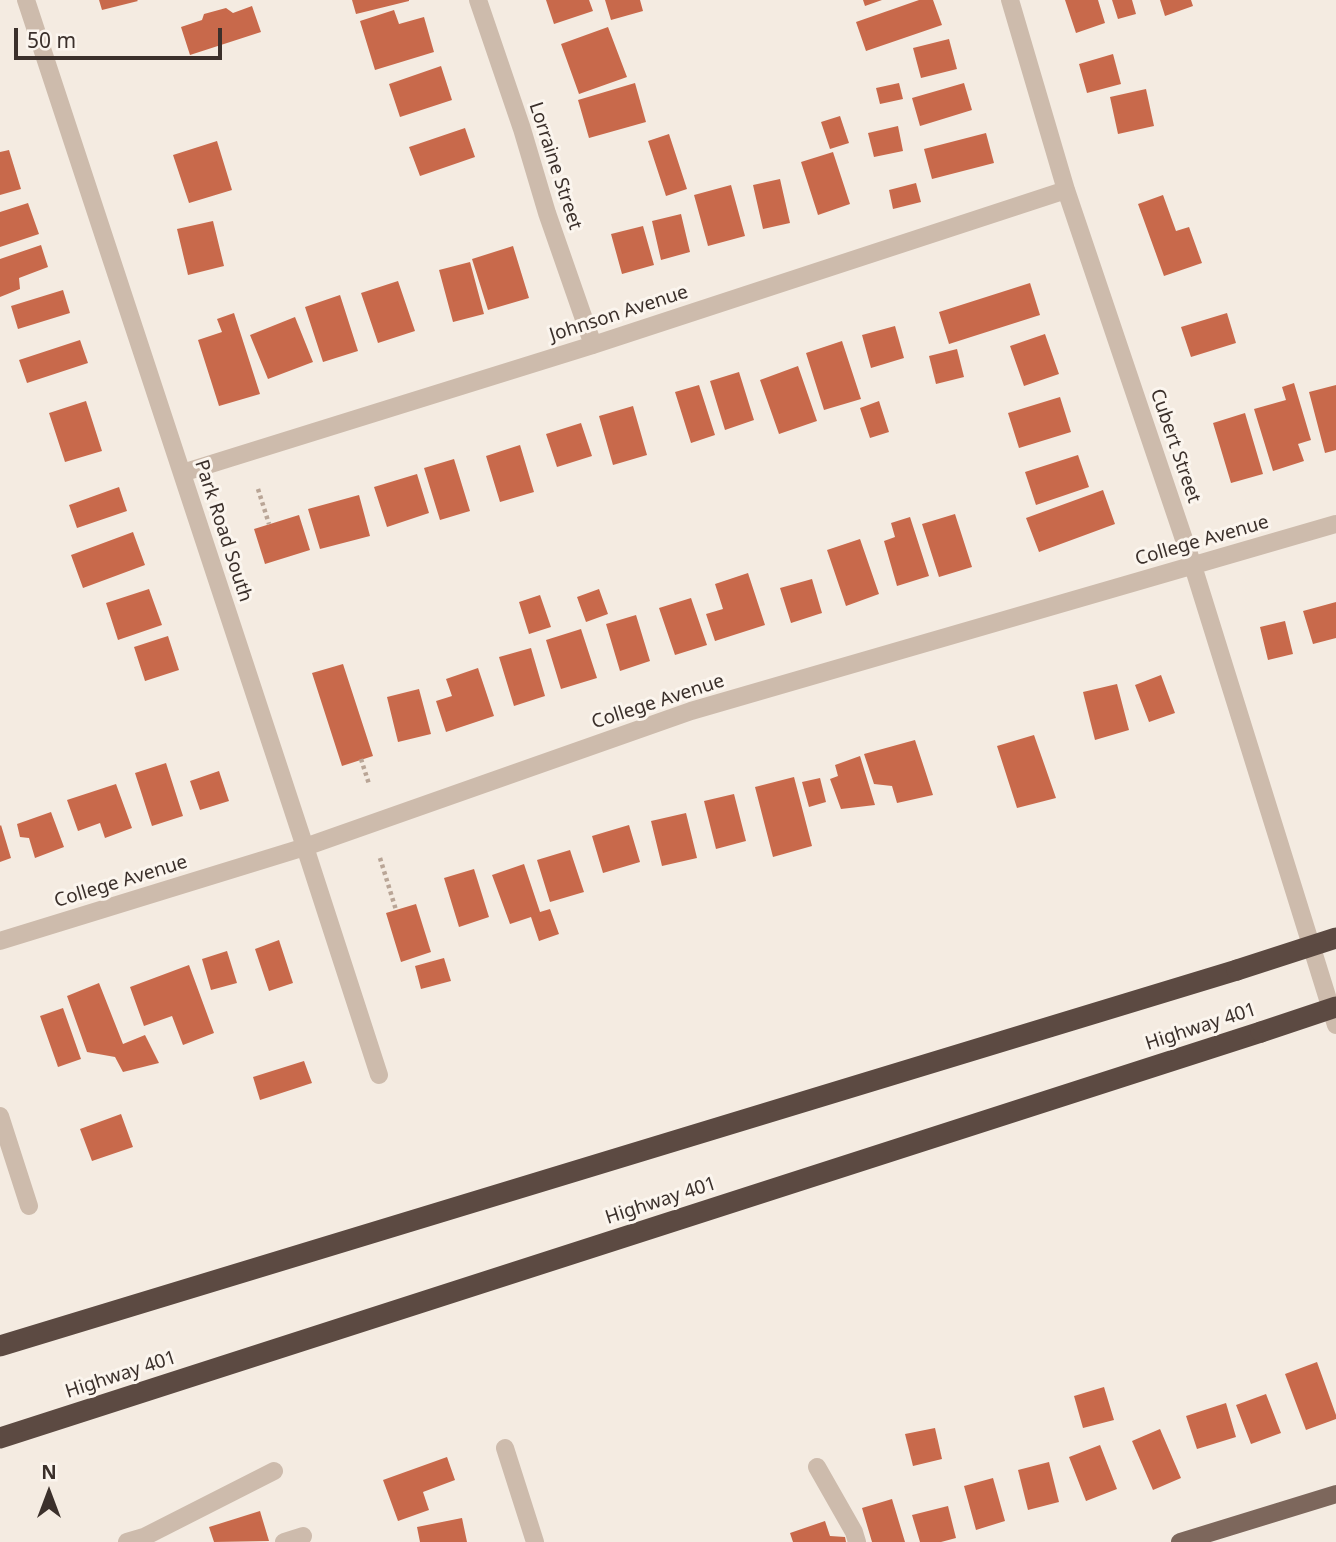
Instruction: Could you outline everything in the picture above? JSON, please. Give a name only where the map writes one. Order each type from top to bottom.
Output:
[{"type":"highway","points":[[0,1346],[1336,938]]},
{"type":"highway","name":"Highway 401","points":[[0,1438],[1336,1007]]},
{"type":"main road","points":[[1180,1542],[1336,1494]]},
{"type":"street","name":"Park Road South","points":[[26,0],[379,1076]]},
{"type":"street","name":"Lorraine Street","points":[[478,0],[593,345]]},
{"type":"street","name":"Cubert Street","points":[[1010,0],[1066,190],[1193,566],[1336,1025]]},
{"type":"street","name":"Johnson Avenue","points":[[182,473],[593,345],[1066,190]]},
{"type":"street","name":"College Avenue","points":[[0,942],[305,847],[691,711],[1336,524]]},
{"type":"street","points":[[0,1116],[29,1206]]},
{"type":"street","points":[[505,1448],[535,1542]]},
{"type":"street","points":[[817,1467],[857,1542]]},
{"type":"street","points":[[139,1540],[274,1471]]},
{"type":"street","points":[[284,1542],[303,1536]]},
{"type":"path","points":[[258,489],[269,524]]},
{"type":"path","points":[[361,760],[369,785]]},
{"type":"path","points":[[380,858],[396,910]]},
{"type":"building","points":[[99,0],[137,0],[138,1],[102,10]]},
{"type":"building","points":[[352,0],[409,0],[409,1],[356,14]]},
{"type":"building","points":[[546,0],[589,0],[593,11],[554,24]]},
{"type":"building","points":[[605,0],[640,0],[643,11],[611,20]]},
{"type":"building","points":[[863,0],[882,0],[865,6]]},
{"type":"building","points":[[919,0],[933,0],[942,25],[866,51],[856,22]]},
{"type":"building","points":[[1065,0],[1098,0],[1105,23],[1076,33]]},
{"type":"building","points":[[1112,0],[1132,0],[1136,14],[1118,19]]},
{"type":"building","points":[[1160,0],[1191,0],[1193,6],[1165,16]]},
{"type":"building","points":[[252,6],[261,32],[190,55],[181,27],[202,20],[204,14],[226,8],[233,13]]},
{"type":"building","points":[[394,10],[399,24],[424,17],[434,52],[375,70],[360,21]]},
{"type":"building","points":[[608,27],[627,77],[579,94],[561,44]]},
{"type":"building","points":[[949,39],[957,69],[921,78],[913,48]]},
{"type":"building","points":[[1113,54],[1121,84],[1087,93],[1079,64]]},
{"type":"building","points":[[441,66],[452,100],[400,117],[389,84]]},
{"type":"building","points":[[635,83],[646,122],[589,138],[578,100]]},
{"type":"building","points":[[899,83],[903,99],[880,104],[876,88]]},
{"type":"building","points":[[964,83],[972,110],[920,126],[912,98]]},
{"type":"building","points":[[1146,89],[1154,126],[1118,134],[1110,97]]},
{"type":"building","points":[[840,116],[849,143],[830,149],[821,122]]},
{"type":"building","points":[[898,126],[903,151],[874,157],[868,133]]},
{"type":"building","points":[[465,128],[475,157],[420,176],[409,147]]},
{"type":"building","points":[[986,133],[994,163],[932,179],[924,149]]},
{"type":"building","points":[[669,134],[687,189],[666,196],[648,141]]},
{"type":"building","points":[[217,141],[232,190],[189,203],[173,155]]},
{"type":"building","points":[[9,150],[21,189],[0,195],[0,152]]},
{"type":"building","points":[[833,152],[850,204],[818,215],[801,162]]},
{"type":"building","points":[[780,179],[790,223],[763,229],[753,185]]},
{"type":"building","points":[[916,183],[921,202],[893,209],[889,190]]},
{"type":"building","points":[[731,185],[745,236],[708,246],[694,195]]},
{"type":"building","points":[[1163,195],[1176,231],[1189,227],[1202,263],[1164,276],[1138,204]]},
{"type":"building","points":[[28,203],[39,234],[0,247],[0,212]]},
{"type":"building","points":[[681,214],[690,252],[661,260],[652,221]]},
{"type":"building","points":[[213,221],[224,266],[188,275],[177,229]]},
{"type":"building","points":[[643,226],[654,265],[622,274],[611,234]]},
{"type":"building","points":[[41,245],[48,267],[19,278],[20,289],[0,297],[0,259]]},
{"type":"building","points":[[513,246],[529,298],[488,310],[472,259]]},
{"type":"building","points":[[470,262],[484,314],[453,322],[439,270]]},
{"type":"building","points":[[398,281],[415,331],[378,343],[361,293]]},
{"type":"building","points":[[1030,283],[1040,315],[949,344],[939,312]]},
{"type":"building","points":[[63,290],[70,313],[18,329],[11,306]]},
{"type":"building","points":[[340,295],[358,351],[323,362],[305,307]]},
{"type":"building","points":[[234,313],[260,394],[219,406],[198,340],[222,332],[217,319]]},
{"type":"building","points":[[1227,313],[1236,343],[1191,357],[1181,327]]},
{"type":"building","points":[[295,317],[313,362],[268,379],[250,335]]},
{"type":"building","points":[[895,326],[904,358],[871,368],[862,335]]},
{"type":"building","points":[[1045,334],[1059,374],[1024,386],[1010,346]]},
{"type":"building","points":[[80,340],[88,363],[27,383],[19,360]]},
{"type":"building","points":[[842,341],[861,399],[824,410],[806,353]]},
{"type":"building","points":[[957,349],[964,377],[936,384],[929,356]]},
{"type":"building","points":[[798,366],[817,421],[779,434],[760,380]]},
{"type":"building","points":[[739,372],[754,420],[725,430],[710,381]]},
{"type":"building","points":[[1294,383],[1311,440],[1298,444],[1304,461],[1273,471],[1254,409],[1286,400],[1282,387]]},
{"type":"building","points":[[699,385],[715,435],[691,443],[675,392]]},
{"type":"building","points":[[1336,385],[1336,450],[1325,453],[1309,392]]},
{"type":"building","points":[[1060,397],[1071,432],[1019,448],[1008,413]]},
{"type":"building","points":[[86,401],[102,451],[65,462],[49,413]]},
{"type":"building","points":[[879,401],[889,432],[870,438],[860,408]]},
{"type":"building","points":[[633,406],[647,455],[613,465],[599,416]]},
{"type":"building","points":[[1245,413],[1263,474],[1231,483],[1213,423]]},
{"type":"building","points":[[581,423],[592,456],[557,467],[546,434]]},
{"type":"building","points":[[520,445],[534,492],[500,502],[486,456]]},
{"type":"building","points":[[1078,455],[1089,487],[1036,505],[1025,472]]},
{"type":"building","points":[[454,459],[470,511],[440,520],[424,468]]},
{"type":"building","points":[[417,474],[429,513],[387,527],[374,487]]},
{"type":"building","points":[[119,487],[127,511],[77,528],[69,505]]},
{"type":"building","points":[[1103,490],[1115,524],[1039,552],[1026,518]]},
{"type":"building","points":[[359,495],[370,536],[320,549],[308,509]]},
{"type":"building","points":[[955,514],[972,567],[939,577],[922,524]]},
{"type":"building","points":[[299,515],[310,550],[265,564],[254,529]]},
{"type":"building","points":[[910,517],[929,576],[897,586],[884,541],[895,537],[891,523]]},
{"type":"building","points":[[133,532],[145,565],[83,588],[71,555]]},
{"type":"building","points":[[860,539],[879,594],[846,606],[827,550]]},
{"type":"building","points":[[748,573],[765,625],[715,641],[706,614],[723,609],[715,584]]},
{"type":"building","points":[[812,579],[822,613],[791,623],[780,588]]},
{"type":"building","points":[[149,589],[162,625],[118,640],[106,603]]},
{"type":"building","points":[[599,589],[608,614],[586,622],[577,597]]},
{"type":"building","points":[[540,595],[551,627],[529,634],[519,602]]},
{"type":"building","points":[[691,598],[707,645],[675,655],[659,608]]},
{"type":"building","points":[[1336,602],[1336,638],[1313,644],[1303,611]]},
{"type":"building","points":[[636,615],[650,661],[620,671],[606,624]]},
{"type":"building","points":[[1285,621],[1293,654],[1268,660],[1260,627]]},
{"type":"building","points":[[581,629],[597,678],[561,689],[546,640]]},
{"type":"building","points":[[168,636],[179,670],[145,681],[134,647]]},
{"type":"building","points":[[531,648],[545,696],[514,706],[499,657]]},
{"type":"building","points":[[343,664],[373,756],[342,766],[312,673]]},
{"type":"building","points":[[478,668],[494,716],[446,732],[436,701],[452,696],[446,679]]},
{"type":"building","points":[[1161,675],[1175,713],[1149,722],[1135,685]]},
{"type":"building","points":[[1117,684],[1129,730],[1095,740],[1083,692]]},
{"type":"building","points":[[419,689],[431,734],[398,742],[387,697]]},
{"type":"building","points":[[1034,735],[1056,798],[1017,808],[997,746]]},
{"type":"building","points":[[915,740],[933,795],[897,803],[892,786],[874,784],[864,754]]},
{"type":"building","points":[[860,756],[875,805],[841,809],[830,779],[838,776],[835,765]]},
{"type":"building","points":[[166,763],[183,816],[152,826],[135,773]]},
{"type":"building","points":[[219,771],[229,801],[200,810],[190,781]]},
{"type":"building","points":[[794,777],[812,846],[773,857],[755,787]]},
{"type":"building","points":[[820,778],[826,802],[809,807],[802,782]]},
{"type":"building","points":[[116,784],[132,828],[105,838],[100,823],[78,831],[67,800]]},
{"type":"building","points":[[734,794],[746,841],[716,849],[704,801]]},
{"type":"building","points":[[51,812],[64,847],[35,858],[29,838],[20,837],[17,824]]},
{"type":"building","points":[[686,813],[697,858],[662,866],[651,821]]},
{"type":"building","points":[[629,825],[640,862],[603,873],[592,836]]},
{"type":"building","points":[[0,826],[11,858],[0,862]]},
{"type":"building","points":[[570,850],[584,892],[550,902],[537,860]]},
{"type":"building","points":[[524,864],[540,912],[550,909],[559,934],[539,941],[531,917],[510,924],[492,875]]},
{"type":"building","points":[[474,869],[489,917],[459,927],[444,878]]},
{"type":"building","points":[[416,904],[431,952],[401,962],[386,913]]},
{"type":"building","points":[[279,940],[293,983],[269,991],[255,949]]},
{"type":"building","points":[[227,951],[237,983],[211,990],[202,959]]},
{"type":"building","points":[[444,958],[451,981],[421,989],[415,966]]},
{"type":"building","points":[[189,965],[214,1033],[183,1045],[172,1016],[144,1026],[130,987]]},
{"type":"building","points":[[99,983],[123,1044],[145,1035],[159,1063],[123,1072],[115,1057],[87,1052],[67,996]]},
{"type":"building","points":[[63,1008],[81,1059],[58,1067],[40,1016]]},
{"type":"building","points":[[304,1061],[312,1083],[260,1100],[253,1077]]},
{"type":"building","points":[[121,1114],[133,1147],[92,1161],[80,1129]]},
{"type":"building","points":[[1317,1362],[1336,1419],[1306,1430],[1285,1374]]},
{"type":"building","points":[[1104,1387],[1114,1420],[1083,1428],[1074,1396]]},
{"type":"building","points":[[1266,1394],[1281,1433],[1251,1444],[1236,1405]]},
{"type":"building","points":[[1226,1403],[1236,1437],[1197,1449],[1186,1416]]},
{"type":"building","points":[[935,1428],[942,1459],[913,1466],[905,1434]]},
{"type":"building","points":[[1160,1429],[1181,1478],[1153,1490],[1132,1441]]},
{"type":"building","points":[[1100,1445],[1117,1489],[1086,1501],[1069,1457]]},
{"type":"building","points":[[447,1457],[455,1480],[423,1492],[429,1510],[398,1521],[383,1480]]},
{"type":"building","points":[[1049,1462],[1059,1502],[1028,1510],[1018,1470]]},
{"type":"building","points":[[993,1478],[1005,1521],[976,1530],[964,1486]]},
{"type":"building","points":[[892,1499],[905,1542],[872,1542],[862,1508]]},
{"type":"building","points":[[948,1506],[956,1538],[941,1542],[920,1542],[912,1515]]},
{"type":"building","points":[[260,1511],[269,1541],[214,1542],[209,1527]]},
{"type":"building","points":[[462,1518],[467,1542],[420,1542],[417,1527]]},
{"type":"building","points":[[825,1521],[830,1536],[845,1537],[846,1542],[793,1542],[790,1533]]}]
